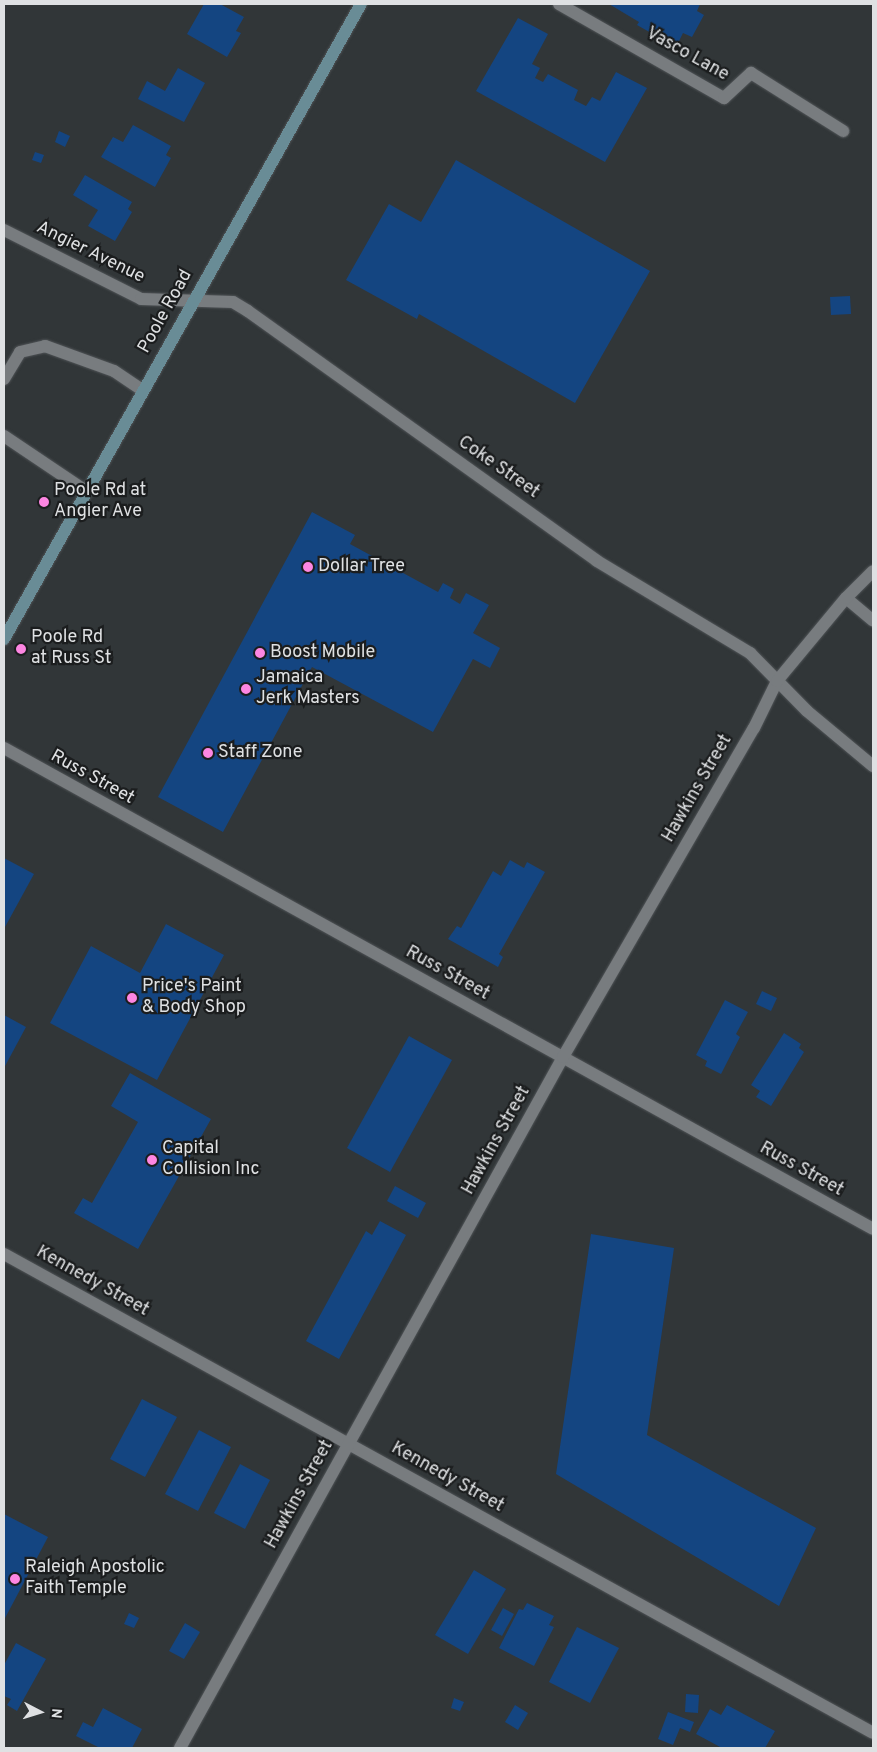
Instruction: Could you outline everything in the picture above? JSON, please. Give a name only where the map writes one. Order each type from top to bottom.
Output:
[{"type":"main road","name":"Poole Road","points":[[4,639],[360,4]]},
{"type":"street","name":"Vasco Lane","points":[[559,4],[724,98],[752,73],[843,131]]},
{"type":"street","name":"Angier Avenue","points":[[4,230],[141,300],[192,301]]},
{"type":"street","name":"Coke Street","points":[[192,301],[233,302],[248,311],[598,561],[750,653],[841,742],[873,766]]},
{"type":"street","points":[[4,379],[20,352],[45,346],[114,371],[142,390]]},
{"type":"street","points":[[4,436],[86,491]]},
{"type":"street","name":"Hawkins Street","points":[[180,1748],[563,1058],[754,728],[777,681],[846,598],[873,571]]},
{"type":"street","points":[[846,598],[873,621]]},
{"type":"street","name":"Russ Street","points":[[4,748],[873,1229]]},
{"type":"street","name":"Kennedy Street","points":[[4,1254],[873,1733]]},
{"type":"building","points":[[204,4],[220,4],[244,17],[236,31],[241,33],[227,57],[187,34]]},
{"type":"building","points":[[609,4],[700,4],[697,11],[704,15],[692,37],[683,33],[676,47],[637,25],[639,22]]},
{"type":"building","points":[[518,18],[548,34],[532,64],[540,68],[535,78],[543,82],[548,74],[578,90],[574,100],[586,106],[592,97],[600,101],[616,72],[647,88],[605,162],[476,91]]},
{"type":"building","points":[[178,68],[205,83],[184,122],[138,99],[147,81],[165,91]]},
{"type":"building","points":[[133,125],[171,146],[166,155],[171,158],[155,187],[101,157],[113,137],[123,142]]},
{"type":"building","points":[[59,131],[70,136],[65,147],[55,142]]},
{"type":"building","points":[[35,152],[44,155],[41,163],[32,160]]},
{"type":"building","points":[[456,160],[650,271],[575,403],[419,314],[417,319],[346,280],[389,204],[421,222]]},
{"type":"building","points":[[85,175],[132,202],[128,209],[132,212],[115,241],[88,226],[98,210],[73,195]]},
{"type":"building","points":[[850,296],[851,314],[831,315],[830,297]]},
{"type":"building","points":[[312,512],[355,535],[350,544],[438,592],[443,583],[454,589],[450,598],[460,604],[466,593],[489,605],[473,633],[500,648],[490,668],[473,659],[433,732],[312,667],[223,832],[158,797]]},
{"type":"building","points":[[4,858],[34,874],[5,927],[4,926]]},
{"type":"building","points":[[510,860],[524,868],[527,862],[545,872],[499,954],[503,957],[498,967],[448,939],[457,926],[461,928],[493,871],[501,876]]},
{"type":"building","name":"Price's Paint & Body Shop","points":[[166,924],[224,955],[157,1080],[50,1023],[91,946],[140,973]]},
{"type":"building","points":[[762,991],[777,998],[771,1011],[756,1004]]},
{"type":"building","points":[[725,1000],[748,1012],[736,1034],[740,1037],[721,1074],[705,1066],[707,1061],[696,1055]]},
{"type":"building","points":[[4,1015],[26,1027],[4,1068]]},
{"type":"building","points":[[784,1033],[801,1044],[799,1048],[804,1052],[771,1106],[756,1097],[760,1091],[751,1085]]},
{"type":"building","points":[[409,1036],[452,1060],[390,1172],[347,1148]]},
{"type":"building","name":"Capital Collision Inc","points":[[130,1073],[211,1119],[138,1249],[74,1213],[83,1198],[92,1203],[138,1122],[111,1106]]},
{"type":"building","points":[[395,1186],[426,1203],[418,1218],[387,1201]]},
{"type":"building","points":[[380,1221],[406,1235],[339,1359],[306,1341],[366,1231],[372,1235]]},
{"type":"building","points":[[591,1234],[674,1248],[647,1435],[816,1528],[779,1606],[556,1474]]},
{"type":"building","points":[[142,1399],[177,1417],[145,1477],[110,1459]]},
{"type":"building","points":[[199,1430],[231,1447],[198,1511],[165,1494]]},
{"type":"building","points":[[240,1464],[270,1480],[245,1529],[214,1513]]},
{"type":"building","name":"Raleigh Apostolic Faith Temple","points":[[4,1514],[48,1537],[4,1620]]},
{"type":"building","points":[[474,1570],[506,1589],[468,1654],[435,1635]]},
{"type":"building","points":[[527,1603],[554,1616],[549,1625],[554,1627],[534,1666],[499,1648],[519,1609],[523,1610]]},
{"type":"building","points":[[503,1608],[514,1614],[502,1636],[491,1630]]},
{"type":"building","points":[[129,1613],[139,1618],[134,1628],[124,1624]]},
{"type":"building","points":[[185,1623],[200,1632],[184,1659],[169,1651]]},
{"type":"building","points":[[577,1627],[619,1648],[590,1703],[549,1682]]},
{"type":"building","points":[[16,1643],[46,1659],[17,1711],[7,1705],[11,1699],[4,1696],[4,1665]]},
{"type":"building","points":[[686,1694],[699,1695],[698,1713],[685,1712]]},
{"type":"building","points":[[454,1698],[464,1702],[460,1711],[451,1708]]},
{"type":"building","points":[[515,1705],[528,1713],[518,1730],[505,1722]]},
{"type":"building","points":[[727,1705],[775,1731],[765,1748],[722,1748],[696,1734],[710,1709],[721,1715]]},
{"type":"building","points":[[103,1708],[142,1729],[132,1748],[100,1748],[76,1736],[83,1722],[93,1727]]},
{"type":"building","points":[[668,1712],[694,1722],[690,1732],[680,1728],[673,1745],[658,1739]]},
{"type":"place","name":"Poole Rd at Angier Ave","points":[[44,502]]},
{"type":"place","name":"Dollar Tree","points":[[308,567]]},
{"type":"place","name":"Poole Rd at Russ St","points":[[21,649]]},
{"type":"place","name":"Boost Mobile","points":[[260,653]]},
{"type":"place","name":"Jamaica Jerk Masters","points":[[246,689]]},
{"type":"place","name":"Staff Zone","points":[[208,753]]},
{"type":"place","name":"Price's Paint & Body Shop","points":[[132,998]]},
{"type":"place","name":"Capital Collision Inc","points":[[152,1160]]},
{"type":"place","name":"Raleigh Apostolic Faith Temple","points":[[15,1579]]}]
